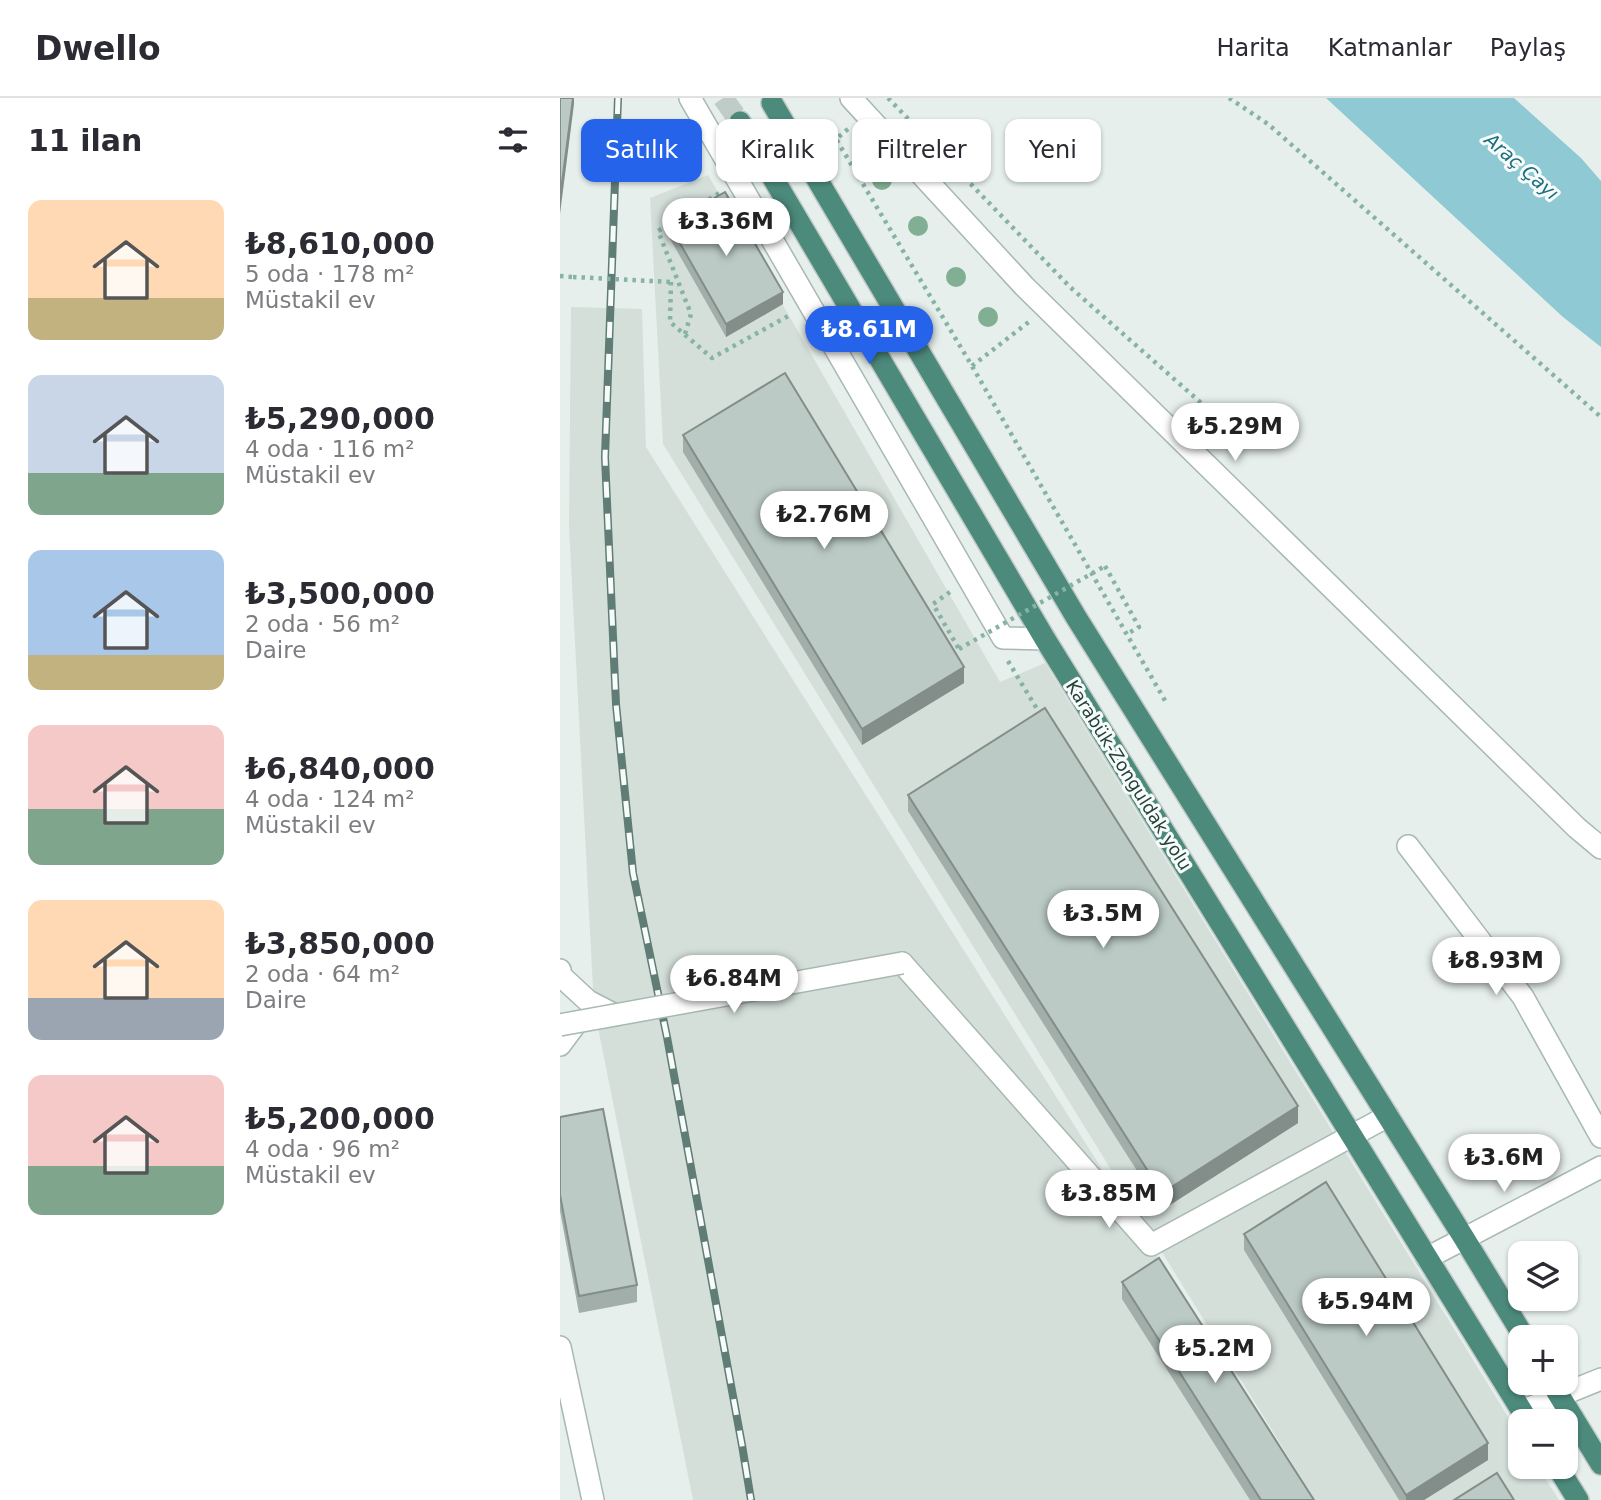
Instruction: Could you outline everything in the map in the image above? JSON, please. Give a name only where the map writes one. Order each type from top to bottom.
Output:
[{"type":"highway","points":[[772,103],[1076,617],[1517,1325]]},
{"type":"highway","name":"Karabük-Zonguldak yolu","points":[[775,182],[1045,639],[1521,1409]]},
{"type":"highway","points":[[1560,1395],[1601,1465]]},
{"type":"highway","points":[[1565,1479],[1578,1500]]},
{"type":"street","points":[[690,98],[716,144]]},
{"type":"street","points":[[851,98],[1024,286],[1577,828],[1601,848]]},
{"type":"street","points":[[738,182],[1003,638],[1045,639]]},
{"type":"street","points":[[1408,846],[1522,997],[1601,1137]]},
{"type":"street","points":[[560,1045],[568,1024],[902,963],[1151,1245],[1388,1116]]},
{"type":"street","points":[[560,970],[561,976],[588,1001],[615,1015]]},
{"type":"street","points":[[1427,1258],[1601,1167]]},
{"type":"street","points":[[560,1347],[593,1500]]},
{"type":"street","points":[[1578,1385],[1601,1380]]},
{"type":"street","points":[[1533,1409],[1549,1395]]},
{"type":"path","points":[[888,98],[1070,286],[1208,409]]},
{"type":"path","points":[[1229,98],[1268,124],[1601,417]]},
{"type":"path","points":[[849,127],[836,139],[972,366],[1167,704]]},
{"type":"path","points":[[685,334],[691,314],[658,231],[738,182]]},
{"type":"path","points":[[560,275],[671,282],[670,322],[712,358],[809,304]]},
{"type":"path","points":[[972,366],[1033,320]]},
{"type":"path","points":[[952,591],[933,604],[959,649],[1105,566],[1139,627],[1127,634]]},
{"type":"shaded area","points":[[708,175],[1000,682],[1045,663],[1508,1417],[1508,1479],[1546,1479],[1559,1500],[1315,1500],[663,444],[650,198],[690,182],[702,182],[702,177]]},
{"type":"shaded area","points":[[571,307],[642,309],[646,447],[1311,1500],[693,1500],[594,1008],[569,527]]},
{"type":"water","name":"Araç Çayı","points":[[1326,98],[1514,98],[1581,158],[1601,181],[1601,347],[1563,317]]},
{"type":"building","points":[[560,98],[573,98],[560,198]]},
{"type":"building","points":[[725,192],[783,292],[726,324],[669,224]]},
{"type":"building","points":[[785,373],[964,667],[862,729],[683,435]]},
{"type":"building","points":[[1045,708],[1298,1106],[1162,1193],[908,795]]},
{"type":"building","points":[[603,1109],[637,1285],[579,1296],[560,1195],[560,1117]]},
{"type":"building","points":[[1326,1182],[1488,1443],[1406,1495],[1244,1234]]},
{"type":"building","points":[[1159,1258],[1314,1500],[1261,1500],[1122,1282]]},
{"type":"building","points":[[1497,1473],[1514,1500],[1454,1500]]},
{"type":"tunnel","points":[[723,98],[738,119]]},
{"type":"railway","points":[[618,98],[605,457],[616,704],[633,873],[667,1037],[751,1500]]}]
